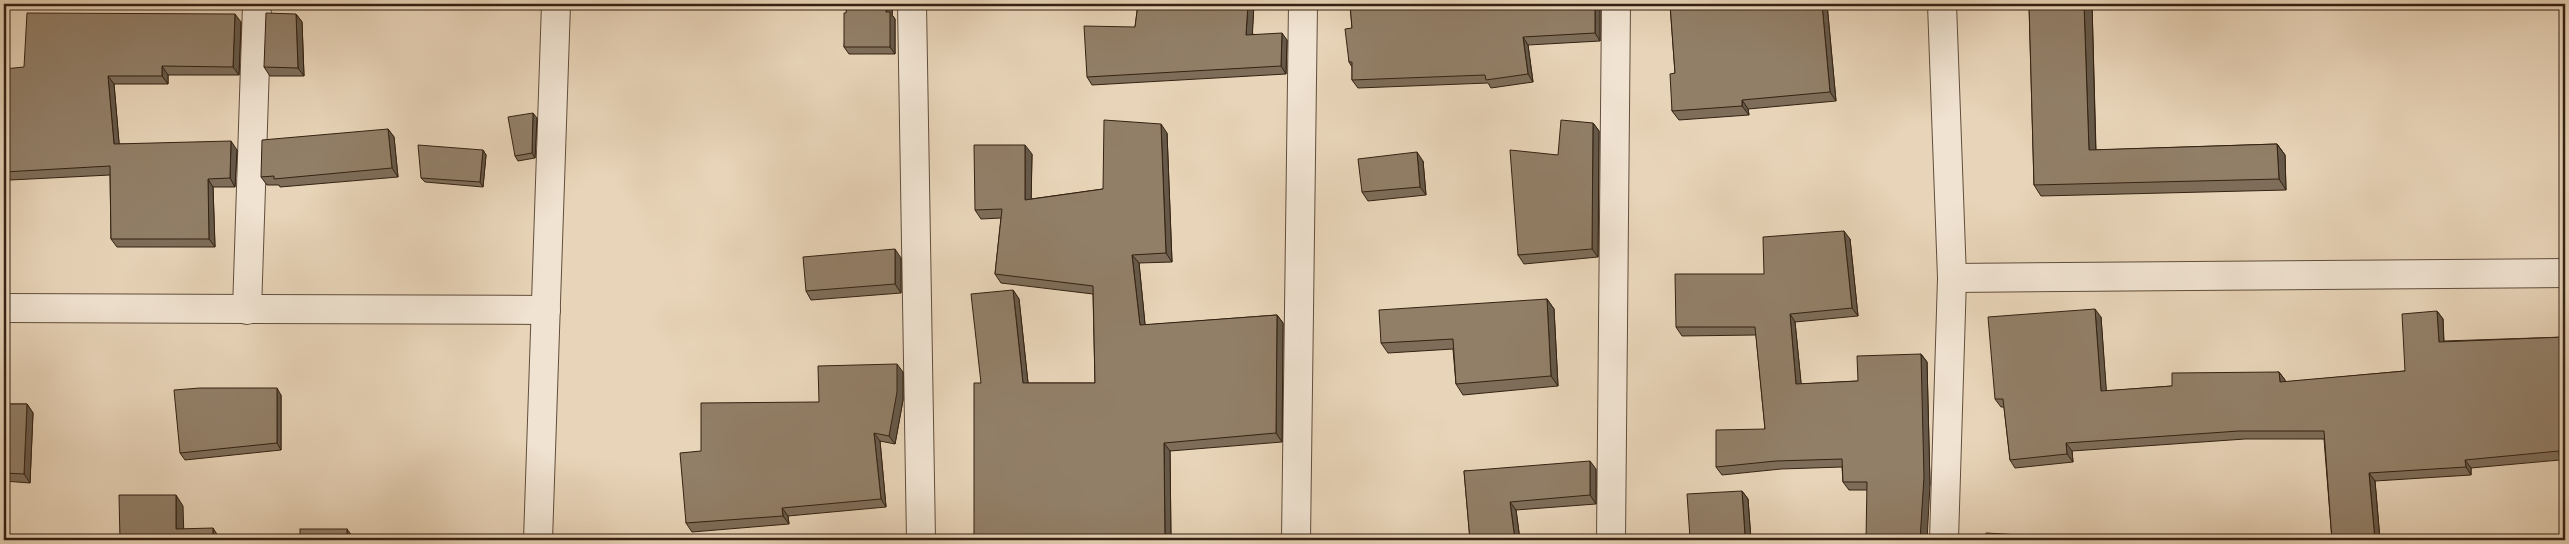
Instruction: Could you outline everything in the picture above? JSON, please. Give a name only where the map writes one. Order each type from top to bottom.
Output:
[{"type":"street","points":[[247,310],[257,4]]},
{"type":"street","points":[[538,540],[556,4]]},
{"type":"street","points":[[912,4],[921,540]]},
{"type":"street","points":[[1296,540],[1303,4]]},
{"type":"street","points":[[1611,540],[1616,4]]},
{"type":"street","points":[[1942,4],[1952,278],[1944,540]]},
{"type":"street","points":[[1952,278],[2565,272]]},
{"type":"street","points":[[4,308],[546,310]]},
{"type":"building","points":[[847,4],[887,4],[886,12],[890,12],[890,47],[844,47],[844,13],[846,13]]},
{"type":"building","points":[[1138,4],[1248,4],[1246,35],[1282,33],[1281,66],[1087,77],[1084,26],[1135,27]]},
{"type":"building","points":[[1350,4],[1430,4],[1430,8],[1464,4],[1595,4],[1595,33],[1523,37],[1528,74],[1486,80],[1485,75],[1352,80],[1352,62],[1349,62],[1345,29],[1352,28]]},
{"type":"building","points":[[1670,4],[1822,4],[1830,92],[1742,100],[1742,106],[1672,111],[1670,74],[1675,73]]},
{"type":"building","points":[[2029,4],[2084,4],[2089,150],[2277,144],[2279,179],[2034,185]]},
{"type":"building","points":[[27,13],[235,14],[233,67],[162,66],[162,76],[108,76],[114,144],[231,141],[230,178],[208,179],[209,239],[111,239],[110,166],[4,172],[4,69],[24,67]]},
{"type":"building","points":[[266,13],[296,14],[298,68],[264,67]]},
{"type":"building","points":[[533,113],[532,153],[515,156],[508,117]]},
{"type":"building","points":[[1104,120],[1161,124],[1166,253],[1132,255],[1140,325],[1277,315],[1276,433],[1164,443],[1165,540],[974,540],[974,383],[981,383],[971,294],[1013,290],[1023,383],[1095,383],[1093,286],[995,274],[1002,209],[975,210],[974,145],[1025,145],[1025,200],[1103,189]]},
{"type":"building","points":[[1561,120],[1593,123],[1592,249],[1518,255],[1510,150],[1558,155]]},
{"type":"building","points":[[388,129],[392,168],[274,179],[274,176],[261,177],[262,140]]},
{"type":"building","points":[[418,145],[483,150],[480,182],[421,178]]},
{"type":"building","points":[[1417,152],[1420,187],[1362,192],[1358,159]]},
{"type":"building","points":[[1844,231],[1852,308],[1790,314],[1796,384],[1858,381],[1857,356],[1921,354],[1924,477],[1920,540],[1866,540],[1867,482],[1843,482],[1842,459],[1776,461],[1716,467],[1716,430],[1765,429],[1755,327],[1676,327],[1675,274],[1764,274],[1763,237]]},
{"type":"building","points":[[895,249],[895,284],[806,291],[803,257]]},
{"type":"building","points":[[1547,299],[1551,376],[1456,384],[1453,339],[1381,343],[1379,310]]},
{"type":"building","points":[[2095,309],[2101,391],[2172,386],[2172,373],[2279,372],[2280,382],[2405,371],[2402,314],[2437,311],[2439,342],[2565,337],[2565,467],[2560,467],[2559,451],[2465,460],[2466,467],[2369,473],[2375,540],[2332,540],[2324,431],[2239,431],[2066,443],[2067,454],[2010,460],[2003,399],[1995,399],[1988,317]]},
{"type":"building","points":[[897,364],[897,392],[889,436],[874,433],[881,499],[782,508],[783,516],[686,523],[680,453],[701,451],[701,403],[819,402],[818,366]]},
{"type":"building","points":[[277,388],[277,443],[180,453],[174,390]]},
{"type":"building","points":[[4,404],[27,404],[24,474],[4,473]]},
{"type":"building","points":[[1590,461],[1590,495],[1510,502],[1515,540],[1470,540],[1464,471]]},
{"type":"building","points":[[1742,491],[1745,535],[1690,538],[1687,494]]},
{"type":"building","points":[[119,495],[176,495],[176,529],[213,528],[213,540],[120,540]]},
{"type":"building","points":[[300,529],[347,529],[347,540],[300,540]]},
{"type":"building","points":[[1986,533],[2057,537],[2057,540],[1986,540]]},
{"type":"building","points":[[445,535],[480,535],[480,540],[445,540]]}]
